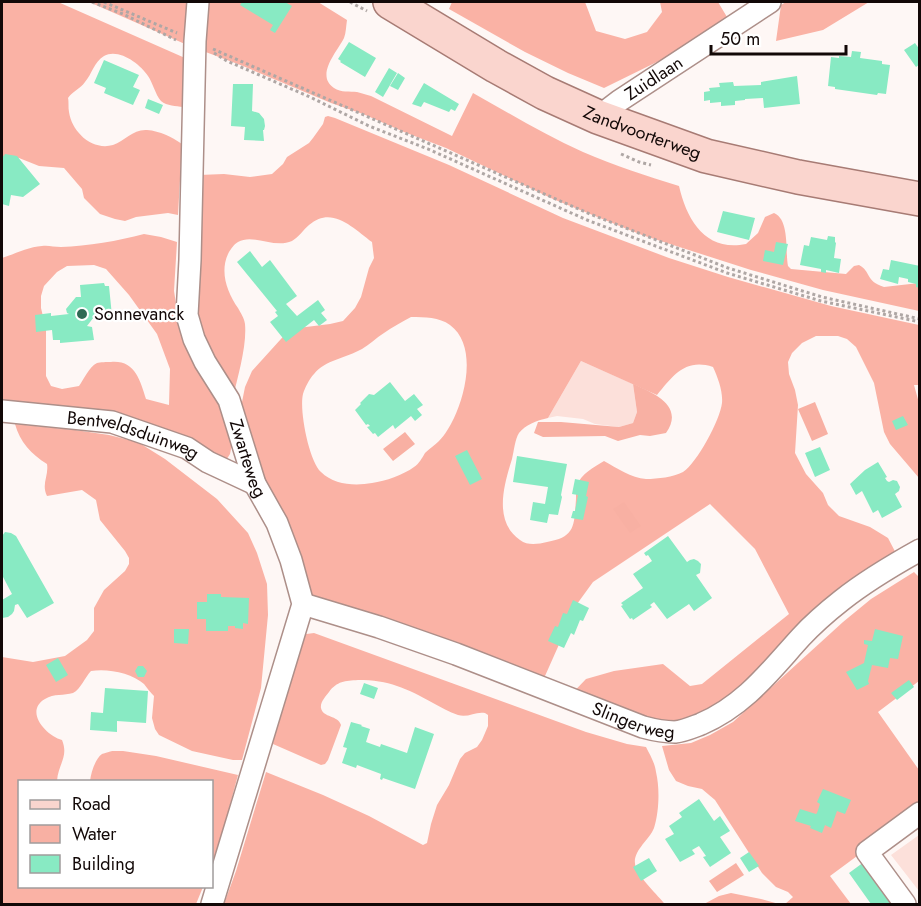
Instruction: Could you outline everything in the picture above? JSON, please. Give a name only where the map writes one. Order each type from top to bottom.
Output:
[{"type":"main road","name":"Zandvoorterweg","points":[[390,2],[496,66],[545,93],[598,117],[706,156],[798,177],[920,199]]},
{"type":"street","name":"Zwarteweg","points":[[198,2],[187,315],[194,339],[205,362],[229,400],[255,484],[277,523],[291,560],[303,604]]},
{"type":"street","name":"Zuidlaan","points":[[598,117],[770,2]]},
{"type":"street","name":"Bentveldsduinweg","points":[[2,411],[112,422],[188,448],[208,462],[255,484]]},
{"type":"street","name":"Slingerweg","points":[[303,604],[456,654],[643,727],[659,732],[678,732],[716,718],[741,701],[803,635],[843,599],[920,550]]},
{"type":"street","points":[[212,904],[303,604]]},
{"type":"street","points":[[905,904],[867,852],[920,813]]},
{"type":"path","points":[[92,2],[123,14],[180,42],[195,41],[227,61],[310,97],[369,126],[428,149],[587,220],[727,273],[821,301],[920,321]]},
{"type":"path","points":[[104,2],[590,214],[728,268],[822,297],[920,321]]},
{"type":"shaded area","points":[[2,2],[58,2],[185,58],[183,107],[161,101],[144,71],[129,58],[116,54],[104,56],[95,65],[83,84],[68,98],[69,112],[74,126],[84,138],[98,145],[113,145],[142,130],[166,135],[182,144],[178,215],[168,213],[136,217],[125,221],[100,214],[84,198],[82,189],[64,168],[39,166],[19,158],[2,156]]},
{"type":"shaded area","points":[[89,2],[187,2],[185,44]]},
{"type":"shaded area","points":[[205,2],[318,2],[347,20],[344,38],[327,70],[329,83],[337,90],[371,96],[452,136],[473,93],[583,152],[679,186],[693,222],[709,238],[732,245],[746,244],[758,233],[765,217],[774,213],[783,222],[788,266],[791,269],[846,274],[854,266],[859,265],[874,282],[884,287],[919,283],[919,311],[823,290],[642,235],[553,199],[446,148],[203,51]]},
{"type":"shaded area","points":[[452,2],[585,2],[596,31],[625,39],[647,32],[662,12],[660,2],[718,2],[727,17],[665,58],[604,88],[525,52],[449,9]]},
{"type":"shaded area","points":[[786,2],[869,2],[823,30],[776,41],[781,5]]},
{"type":"shaded area","points":[[325,117],[335,118],[449,165],[563,218],[669,258],[831,306],[919,325],[919,385],[914,385],[919,403],[919,478],[890,444],[884,432],[874,383],[856,347],[847,339],[838,336],[816,336],[802,343],[792,353],[788,362],[798,405],[795,453],[806,474],[823,493],[828,505],[839,516],[870,527],[888,538],[900,561],[727,706],[682,727],[563,703],[586,679],[614,671],[663,664],[690,686],[702,684],[789,614],[755,549],[710,504],[593,582],[577,604],[537,694],[314,611],[271,508],[241,407],[245,387],[252,371],[290,329],[343,321],[355,308],[374,258],[372,242],[350,225],[326,217],[309,225],[292,241],[278,243],[250,239],[234,245],[226,259],[225,274],[231,295],[244,319],[245,341],[233,397],[196,322],[199,175],[224,174],[250,177],[272,174],[287,157],[309,143],[323,124]],"holes":[[[411,317],[432,318],[446,322],[464,344],[467,370],[462,396],[454,418],[441,439],[405,473],[365,484],[345,484],[332,480],[321,472],[309,447],[302,411],[306,386],[312,376],[324,365],[362,349]],[[581,361],[657,395],[680,370],[695,365],[713,367],[722,394],[720,410],[701,451],[683,472],[646,479],[635,477],[604,461],[579,481],[574,523],[568,533],[556,540],[537,544],[526,543],[512,532],[503,513],[504,491],[516,438],[528,425],[548,418]]]},
{"type":"shaded area","points":[[144,234],[177,242],[174,291],[177,310],[221,407],[232,444],[225,462],[161,432],[2,407],[2,258],[37,247],[82,246]],"holes":[[[94,265],[106,269],[129,295],[157,334],[170,369],[169,405],[146,399],[135,373],[126,364],[119,362],[97,363],[89,370],[79,386],[62,389],[51,386],[46,376],[46,329],[41,308],[44,286],[57,272],[67,266]]]},
{"type":"shaded area","points":[[581,361],[633,384],[637,412],[633,423],[619,427],[595,424],[583,419],[557,416],[548,418]]},
{"type":"shaded area","points":[[15,424],[109,435],[141,444],[165,459],[217,499],[248,533],[257,553],[267,584],[268,615],[261,688],[242,760],[192,751],[159,735],[152,718],[154,696],[144,684],[126,674],[97,670],[91,671],[73,693],[48,697],[39,704],[37,716],[40,722],[50,734],[62,740],[64,746],[64,756],[57,780],[18,780],[18,888],[203,888],[196,904],[2,904],[2,657],[33,662],[65,656],[87,640],[94,631],[94,608],[104,590],[125,571],[129,564],[125,551],[100,520],[96,500],[82,490],[47,496],[45,488],[47,464],[27,447]]},
{"type":"shaded area","points":[[914,572],[919,577],[919,681],[878,712],[919,770],[918,811],[830,876],[851,904],[785,904],[793,897],[776,887],[762,873],[715,800],[702,789],[676,781],[669,770],[662,746],[691,743],[733,722],[843,622],[871,599]]},
{"type":"shaded area","points":[[314,633],[586,732],[646,747],[655,769],[658,808],[652,833],[638,852],[635,862],[641,877],[665,904],[224,904],[266,772],[369,816],[423,845],[427,843],[437,805],[460,759],[465,753],[477,747],[488,726],[488,715],[485,713],[458,715],[397,686],[379,681],[353,680],[342,682],[332,688],[321,704],[322,711],[341,725],[325,764],[321,765],[273,744],[299,635]]},
{"type":"shaded area","points":[[123,751],[156,756],[238,775],[213,861],[213,780],[90,780],[92,770],[102,754]]},
{"type":"shaded area","points":[[919,835],[919,891],[891,855]]},
{"type":"shaded area","points":[[731,893],[761,899],[779,904],[704,904]]},
{"type":"water","points":[[633,384],[658,396],[669,408],[672,415],[671,424],[666,433],[640,435],[618,441],[605,436],[543,437],[534,433],[538,422],[619,427],[633,423],[637,412]]},
{"type":"water","points":[[815,402],[828,434],[812,441],[798,409]]},
{"type":"water","points":[[405,432],[415,444],[393,461],[383,449]]},
{"type":"water","points":[[624,502],[641,526],[630,533],[613,509]]},
{"type":"water","points":[[736,863],[744,875],[717,892],[709,881]]},
{"type":"building","points":[[242,2],[285,2],[292,6],[275,33],[270,30],[273,25],[240,5]]},
{"type":"building","points":[[349,42],[376,58],[365,77],[338,59]]},
{"type":"building","points":[[915,43],[920,50],[920,64],[916,67],[904,50]]},
{"type":"building","points":[[852,51],[861,52],[860,58],[882,61],[882,64],[890,65],[886,94],[878,93],[877,95],[828,86],[831,57],[851,57]]},
{"type":"building","points":[[104,60],[139,75],[133,87],[140,90],[133,105],[104,93],[106,88],[94,83]]},
{"type":"building","points":[[389,68],[397,73],[383,97],[375,92]]},
{"type":"building","points":[[398,73],[405,78],[398,90],[390,86]]},
{"type":"building","points":[[797,76],[800,104],[764,108],[763,98],[745,99],[735,101],[735,105],[721,106],[721,102],[704,101],[704,92],[710,91],[709,88],[720,87],[719,83],[733,82],[734,86],[761,85],[761,82]]},
{"type":"building","points":[[424,83],[459,104],[455,111],[451,109],[449,112],[424,102],[421,107],[412,104]]},
{"type":"building","points":[[233,84],[253,84],[252,111],[259,113],[264,119],[264,141],[244,140],[245,127],[231,126]]},
{"type":"building","points":[[148,99],[163,105],[159,114],[145,108]]},
{"type":"building","points":[[2,155],[17,156],[40,184],[23,197],[11,195],[9,206],[2,204]]},
{"type":"building","points":[[723,211],[755,218],[749,240],[717,232]]},
{"type":"building","points":[[828,236],[835,237],[834,258],[841,259],[839,273],[826,270],[826,273],[821,272],[821,269],[800,265],[804,245],[809,246],[811,237],[827,240]]},
{"type":"building","points":[[776,242],[788,244],[783,265],[763,261],[765,250],[774,252]]},
{"type":"building","points":[[250,251],[262,267],[270,260],[297,296],[286,304],[297,316],[318,300],[325,310],[321,313],[327,320],[319,326],[314,320],[286,342],[270,322],[278,316],[275,312],[277,311],[237,262]]},
{"type":"building","points":[[891,260],[920,266],[920,288],[908,282],[908,279],[899,277],[898,284],[880,279],[883,269],[889,270]]},
{"type":"building","name":"Sonnevanck","points":[[104,283],[105,286],[109,286],[112,316],[100,317],[97,313],[87,326],[92,327],[94,340],[60,343],[60,340],[53,340],[52,330],[36,332],[35,315],[69,314],[66,309],[76,297],[81,297],[80,285]]},
{"type":"building","points":[[390,382],[405,401],[414,394],[423,405],[417,409],[422,415],[415,421],[411,416],[395,429],[393,425],[378,437],[367,427],[370,426],[366,425],[355,410],[369,394],[374,395]]},
{"type":"building","points":[[903,416],[908,425],[896,430],[892,421]]},
{"type":"building","points":[[820,447],[830,470],[815,477],[805,453]]},
{"type":"building","points":[[467,450],[482,479],[470,485],[455,456]]},
{"type":"building","points":[[517,456],[567,464],[558,515],[549,514],[547,523],[530,520],[533,502],[545,504],[548,487],[513,482]]},
{"type":"building","points":[[878,462],[887,481],[897,481],[900,487],[895,494],[902,507],[882,518],[878,510],[873,513],[862,491],[856,495],[850,484]]},
{"type":"building","points":[[575,479],[589,482],[583,520],[571,518],[578,495],[572,494]]},
{"type":"building","points":[[5,532],[16,536],[54,603],[27,618],[18,604],[15,605],[12,614],[2,618],[2,600],[12,594],[2,575],[2,536]]},
{"type":"building","points":[[668,536],[687,562],[694,559],[701,564],[700,573],[696,575],[712,598],[694,611],[689,604],[667,619],[654,602],[650,605],[652,607],[633,620],[630,619],[621,603],[643,588],[633,574],[652,561],[644,553]]},
{"type":"building","points":[[207,594],[249,598],[248,624],[243,623],[243,629],[228,626],[228,631],[206,631],[206,619],[197,619],[197,602],[207,602]]},
{"type":"building","points":[[573,600],[589,608],[583,621],[580,620],[574,635],[571,633],[564,648],[548,641],[555,626],[558,627],[563,613],[567,614]]},
{"type":"building","points":[[174,629],[189,629],[188,644],[174,643]]},
{"type":"building","points":[[875,629],[903,636],[898,659],[890,658],[888,668],[872,665],[869,684],[857,690],[846,672],[864,663],[868,645],[864,644],[864,640],[872,641]]},
{"type":"building","points":[[58,658],[68,675],[56,682],[46,665]]},
{"type":"building","points":[[138,666],[143,666],[147,671],[144,677],[138,677],[135,671]]},
{"type":"building","points":[[909,680],[914,687],[897,700],[891,693]]},
{"type":"building","points":[[364,683],[378,688],[374,699],[360,694]]},
{"type":"building","points":[[105,688],[148,691],[146,723],[117,721],[117,732],[90,730],[91,712],[103,713]]},
{"type":"building","points":[[351,722],[370,729],[366,742],[380,747],[381,744],[407,753],[415,727],[434,734],[415,789],[383,778],[382,780],[380,779],[381,774],[357,765],[356,768],[342,763],[347,748],[343,747]]},
{"type":"building","points":[[823,789],[851,800],[845,814],[837,811],[831,828],[825,825],[822,833],[810,828],[811,826],[795,821],[800,809],[817,813],[820,804],[817,802]]},
{"type":"building","points":[[699,799],[714,821],[720,816],[730,831],[720,837],[731,853],[710,867],[699,846],[692,850],[695,854],[680,862],[665,839],[674,834],[669,826],[682,817],[679,813]]},
{"type":"building","points":[[749,852],[759,866],[749,872],[740,858]]},
{"type":"building","points":[[649,858],[657,871],[641,881],[633,867]]},
{"type":"building","points":[[864,862],[895,904],[871,904],[849,873]]},
{"type":"place","name":"Sonnevanck","points":[[82,314]]}]
